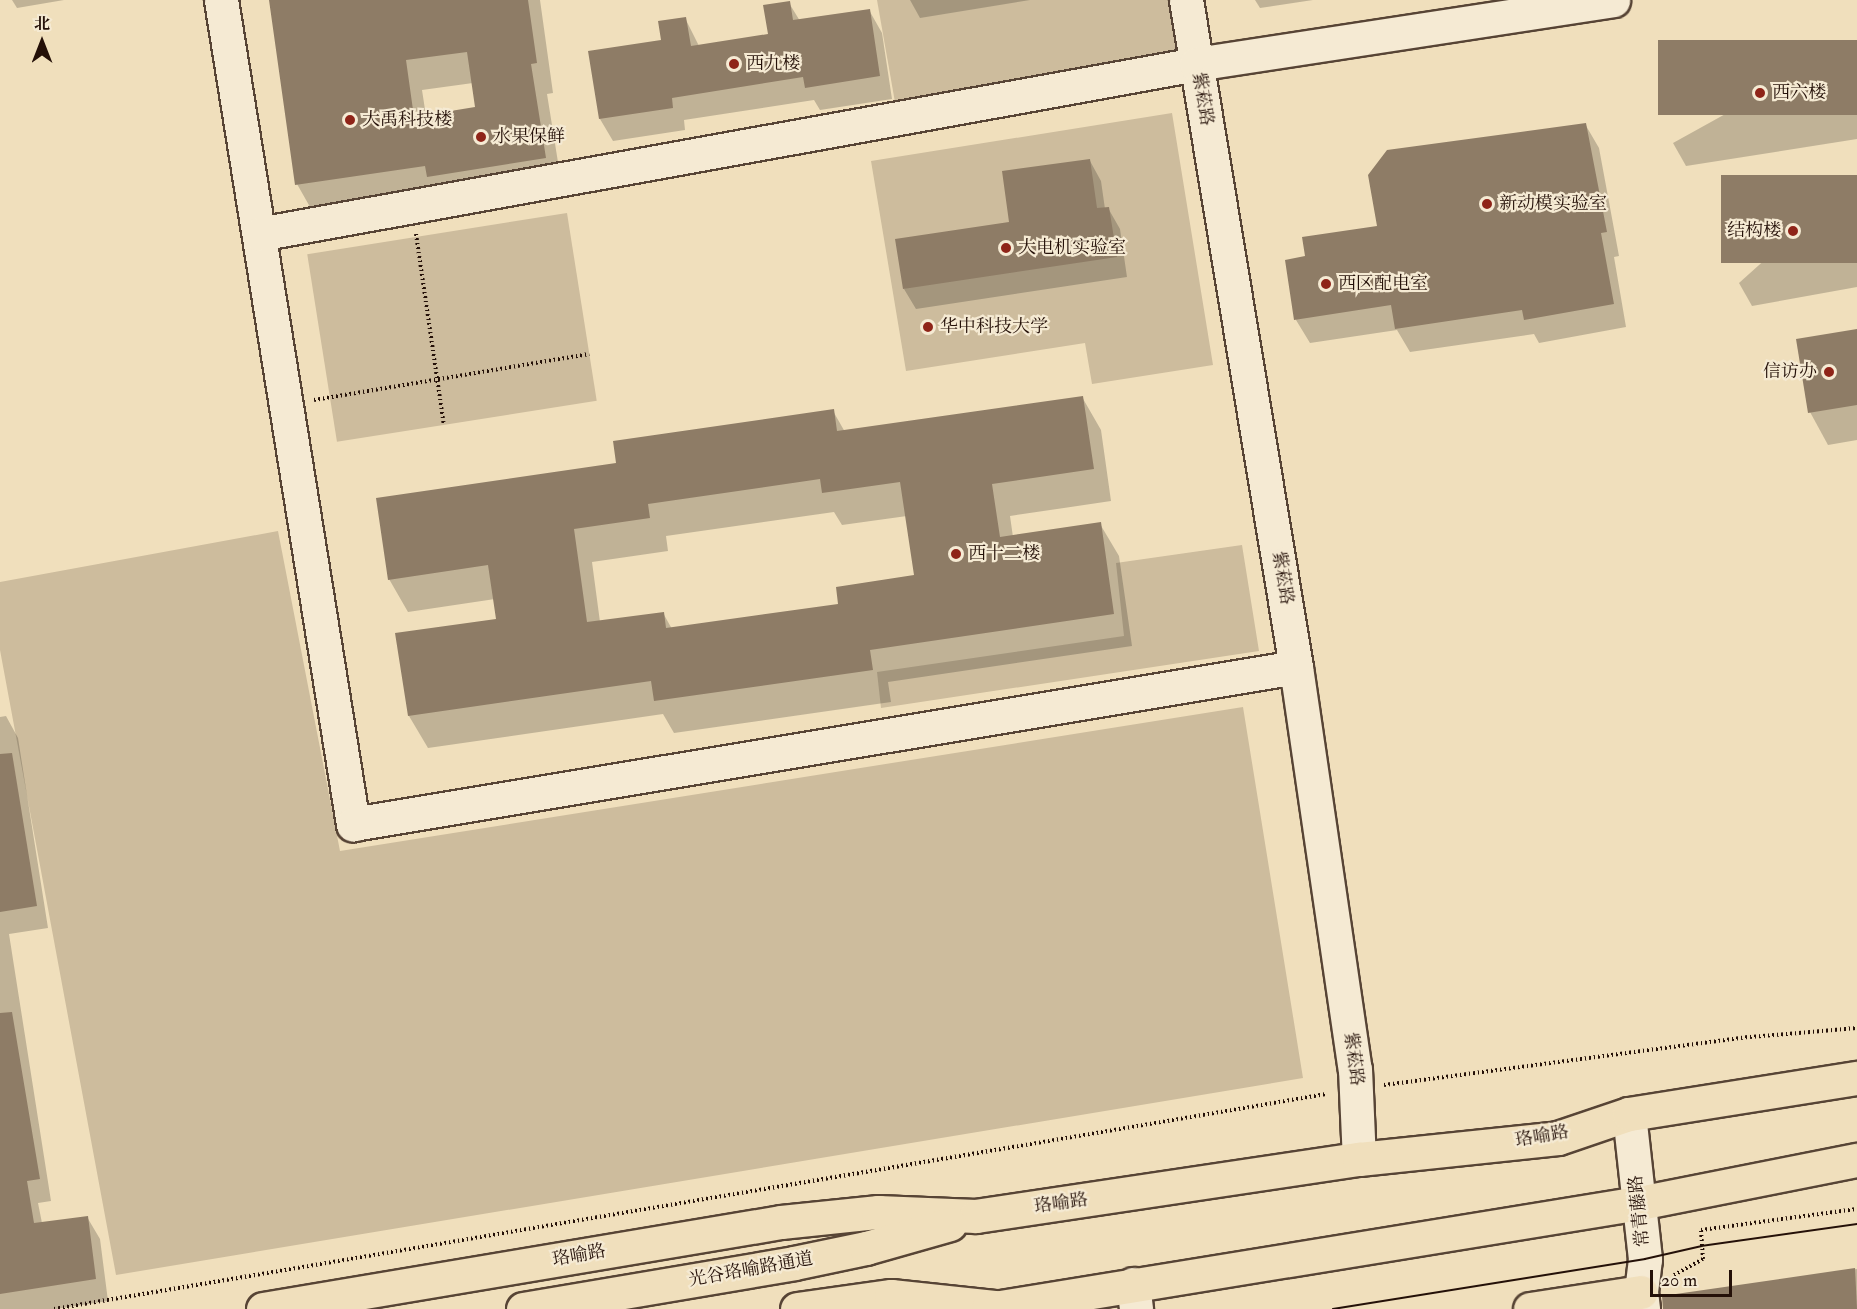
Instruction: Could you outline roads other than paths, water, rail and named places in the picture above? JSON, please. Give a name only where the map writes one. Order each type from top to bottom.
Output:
[{"type":"main road","name":"珞喻路","points":[[263,1309],[781,1222],[878,1212],[976,1216],[1359,1159],[1558,1138],[1629,1114],[1857,1078]]},
{"type":"main road","points":[[797,1309],[891,1296],[1005,1307],[1135,1297],[1857,1160]]},
{"type":"main road","name":"光谷珞喻路通道","points":[[523,1309],[846,1253],[976,1216]]},
{"type":"main road","points":[[1530,1309],[1642,1300]]},
{"type":"street","points":[[221,0],[353,824],[1296,667]]},
{"type":"street","name":"紫菘路","points":[[1186,0],[1296,667],[1357,1089],[1359,1159]]},
{"type":"street","points":[[259,234],[1196,64],[1613,0]]},
{"type":"street","name":"常青藤路","points":[[1629,1114],[1645,1259],[1642,1300]]},
{"type":"tram line","points":[[1333,1309],[1645,1259],[1702,1246],[1857,1224]]},
{"type":"place","name":"西九楼","points":[[734,64]]},
{"type":"place","name":"西六楼","points":[[1760,93]]},
{"type":"place","name":"大禹科技楼","points":[[350,120]]},
{"type":"place","name":"水果保鲜","points":[[481,137]]},
{"type":"place","name":"新动模实验室","points":[[1487,204]]},
{"type":"place","name":"结构楼","points":[[1793,231]]},
{"type":"place","name":"大电机实验室","points":[[1006,248]]},
{"type":"place","name":"西区配电室","points":[[1326,284]]},
{"type":"place","name":"华中科技大学","points":[[928,327]]},
{"type":"place","name":"信访办","points":[[1829,372]]},
{"type":"place","name":"西十二楼","points":[[956,554]]}]
